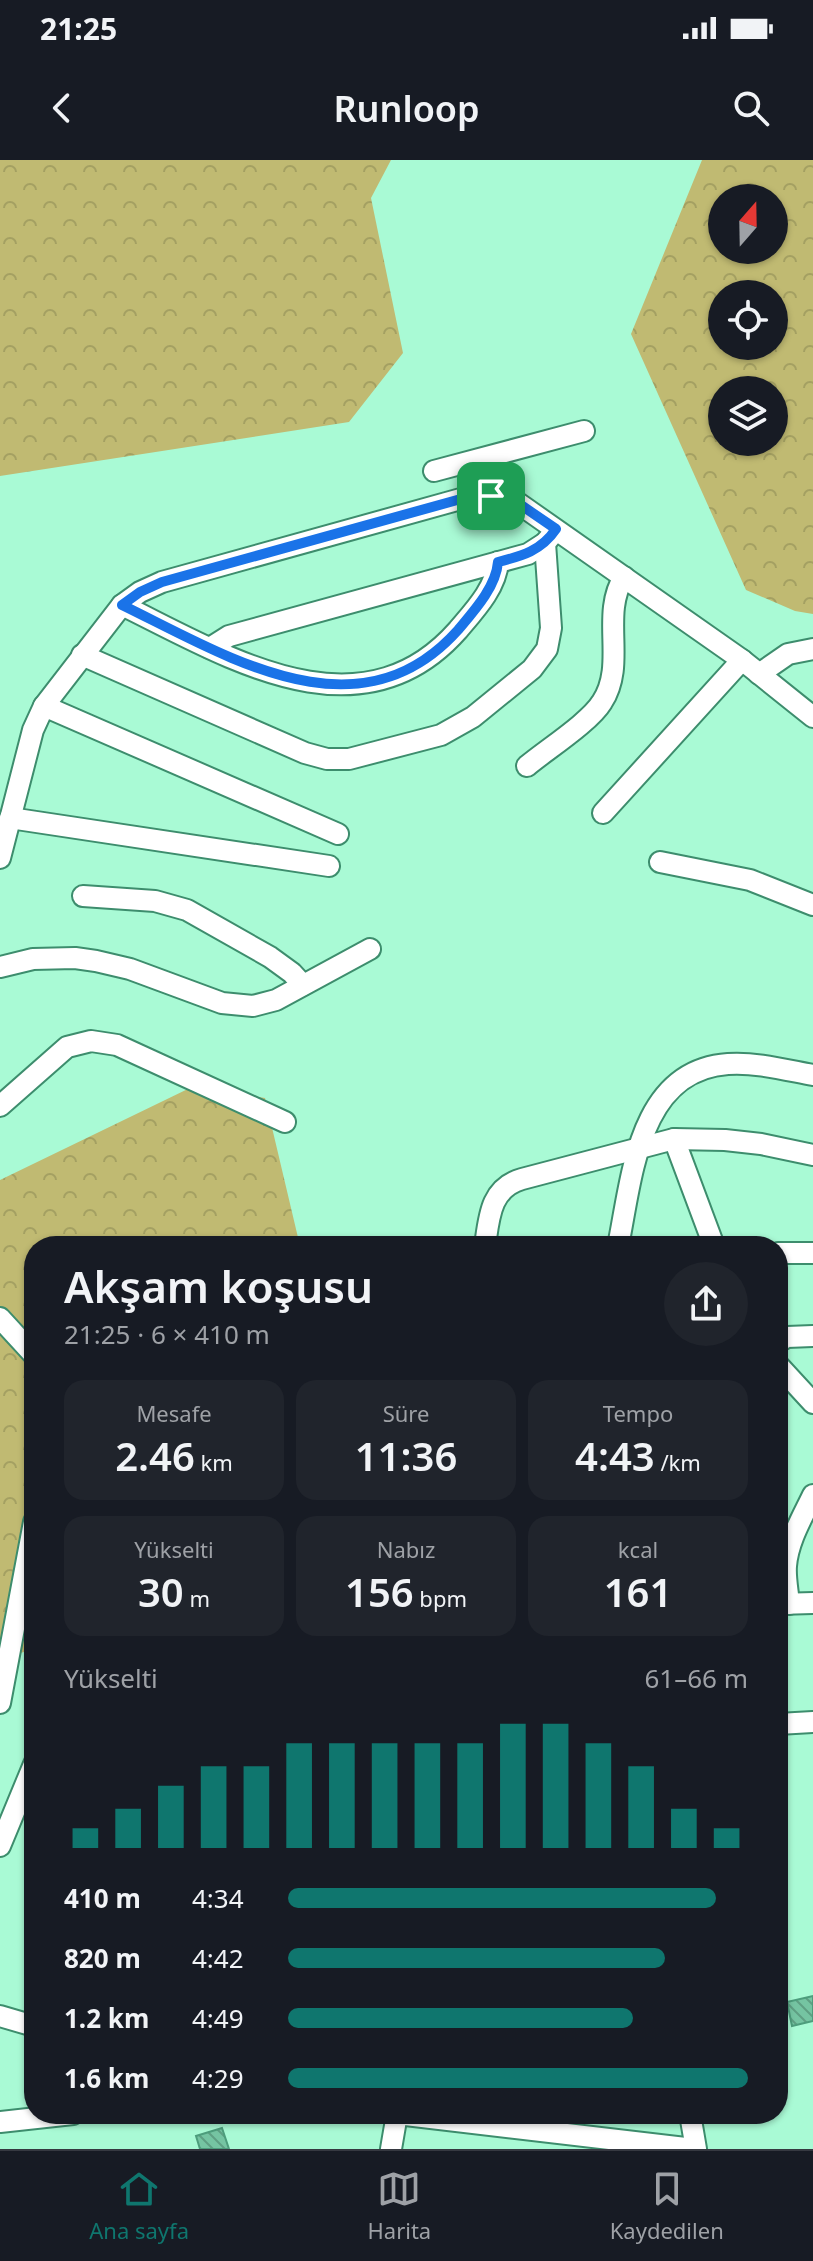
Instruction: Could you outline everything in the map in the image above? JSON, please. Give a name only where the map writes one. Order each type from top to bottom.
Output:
[{"type":"street","points":[[434,471],[584,431]]},
{"type":"street","points":[[480,496],[481,458]]},
{"type":"street","points":[[0,858],[33,730],[44,706],[122,605],[162,582],[468,497],[505,498],[518,503],[550,536],[624,577],[742,660],[813,717]]},
{"type":"street","points":[[210,648],[229,636],[528,554],[550,536]]},
{"type":"street","points":[[82,655],[305,753],[327,759],[360,757],[441,735],[460,725],[538,663],[547,649],[551,628],[550,536]]},
{"type":"street","points":[[122,605],[210,648],[281,677],[346,685],[382,678],[412,666],[450,638],[494,581],[498,562]]},
{"type":"street","points":[[527,766],[596,711],[608,692],[614,664],[614,605],[624,577]]},
{"type":"street","points":[[759,674],[788,654],[813,649]]},
{"type":"street","points":[[603,813],[742,660]]},
{"type":"street","points":[[44,706],[338,834]]},
{"type":"street","points":[[10,818],[329,866]]},
{"type":"street","points":[[660,862],[732,875],[809,896]]},
{"type":"street","points":[[83,896],[155,901],[187,910],[270,957],[303,985]]},
{"type":"street","points":[[0,967],[33,959],[96,961],[130,969],[222,1003],[243,1007],[264,1004],[370,949]]},
{"type":"street","points":[[0,1106],[67,1047],[100,1041],[117,1045],[285,1122]]},
{"type":"street","points":[[620,1236],[643,1132],[659,1103],[681,1078],[714,1065],[740,1063],[813,1075]]},
{"type":"street","points":[[674,1139],[710,1236]]},
{"type":"street","points":[[487,1236],[493,1203],[506,1186],[522,1179],[674,1139],[761,1144],[813,1155]]},
{"type":"street","points":[[788,1253],[813,1253]]},
{"type":"street","points":[[0,1318],[24,1344]]},
{"type":"street","points":[[788,1337],[813,1336]]},
{"type":"street","points":[[788,1376],[813,1403]]},
{"type":"street","points":[[788,1553],[813,1495]]},
{"type":"street","points":[[0,1703],[24,1575]]},
{"type":"street","points":[[788,1604],[813,1603]]},
{"type":"street","points":[[788,1723],[813,1722]]},
{"type":"street","points":[[0,1846],[24,1788]]},
{"type":"street","points":[[0,2016],[24,2022]]},
{"type":"street","points":[[0,2122],[24,2119]]},
{"type":"street","points":[[391,2149],[395,2124]]},
{"type":"street","points":[[482,2124],[695,2149],[691,2124]]},
{"type":"green space","points":[[0,160],[391,160],[371,198],[403,353],[349,422],[0,476]]},
{"type":"green space","points":[[702,160],[813,160],[813,614],[795,611],[746,590],[631,334]]},
{"type":"green space","points":[[194,1086],[265,1098],[298,1236],[24,1236],[24,1652],[0,1659],[0,1180]]},
{"type":"building","points":[[813,1996],[813,2021],[792,2026],[788,2002]]},
{"type":"building","points":[[222,2128],[229,2149],[200,2149],[196,2136]]},
{"type":"route","points":[[491,496],[518,503],[556,529],[538,549],[498,562],[494,581],[483,598],[438,649],[412,666],[382,678],[327,685],[281,677],[210,648],[122,605],[162,582],[468,497],[491,496]]}]
